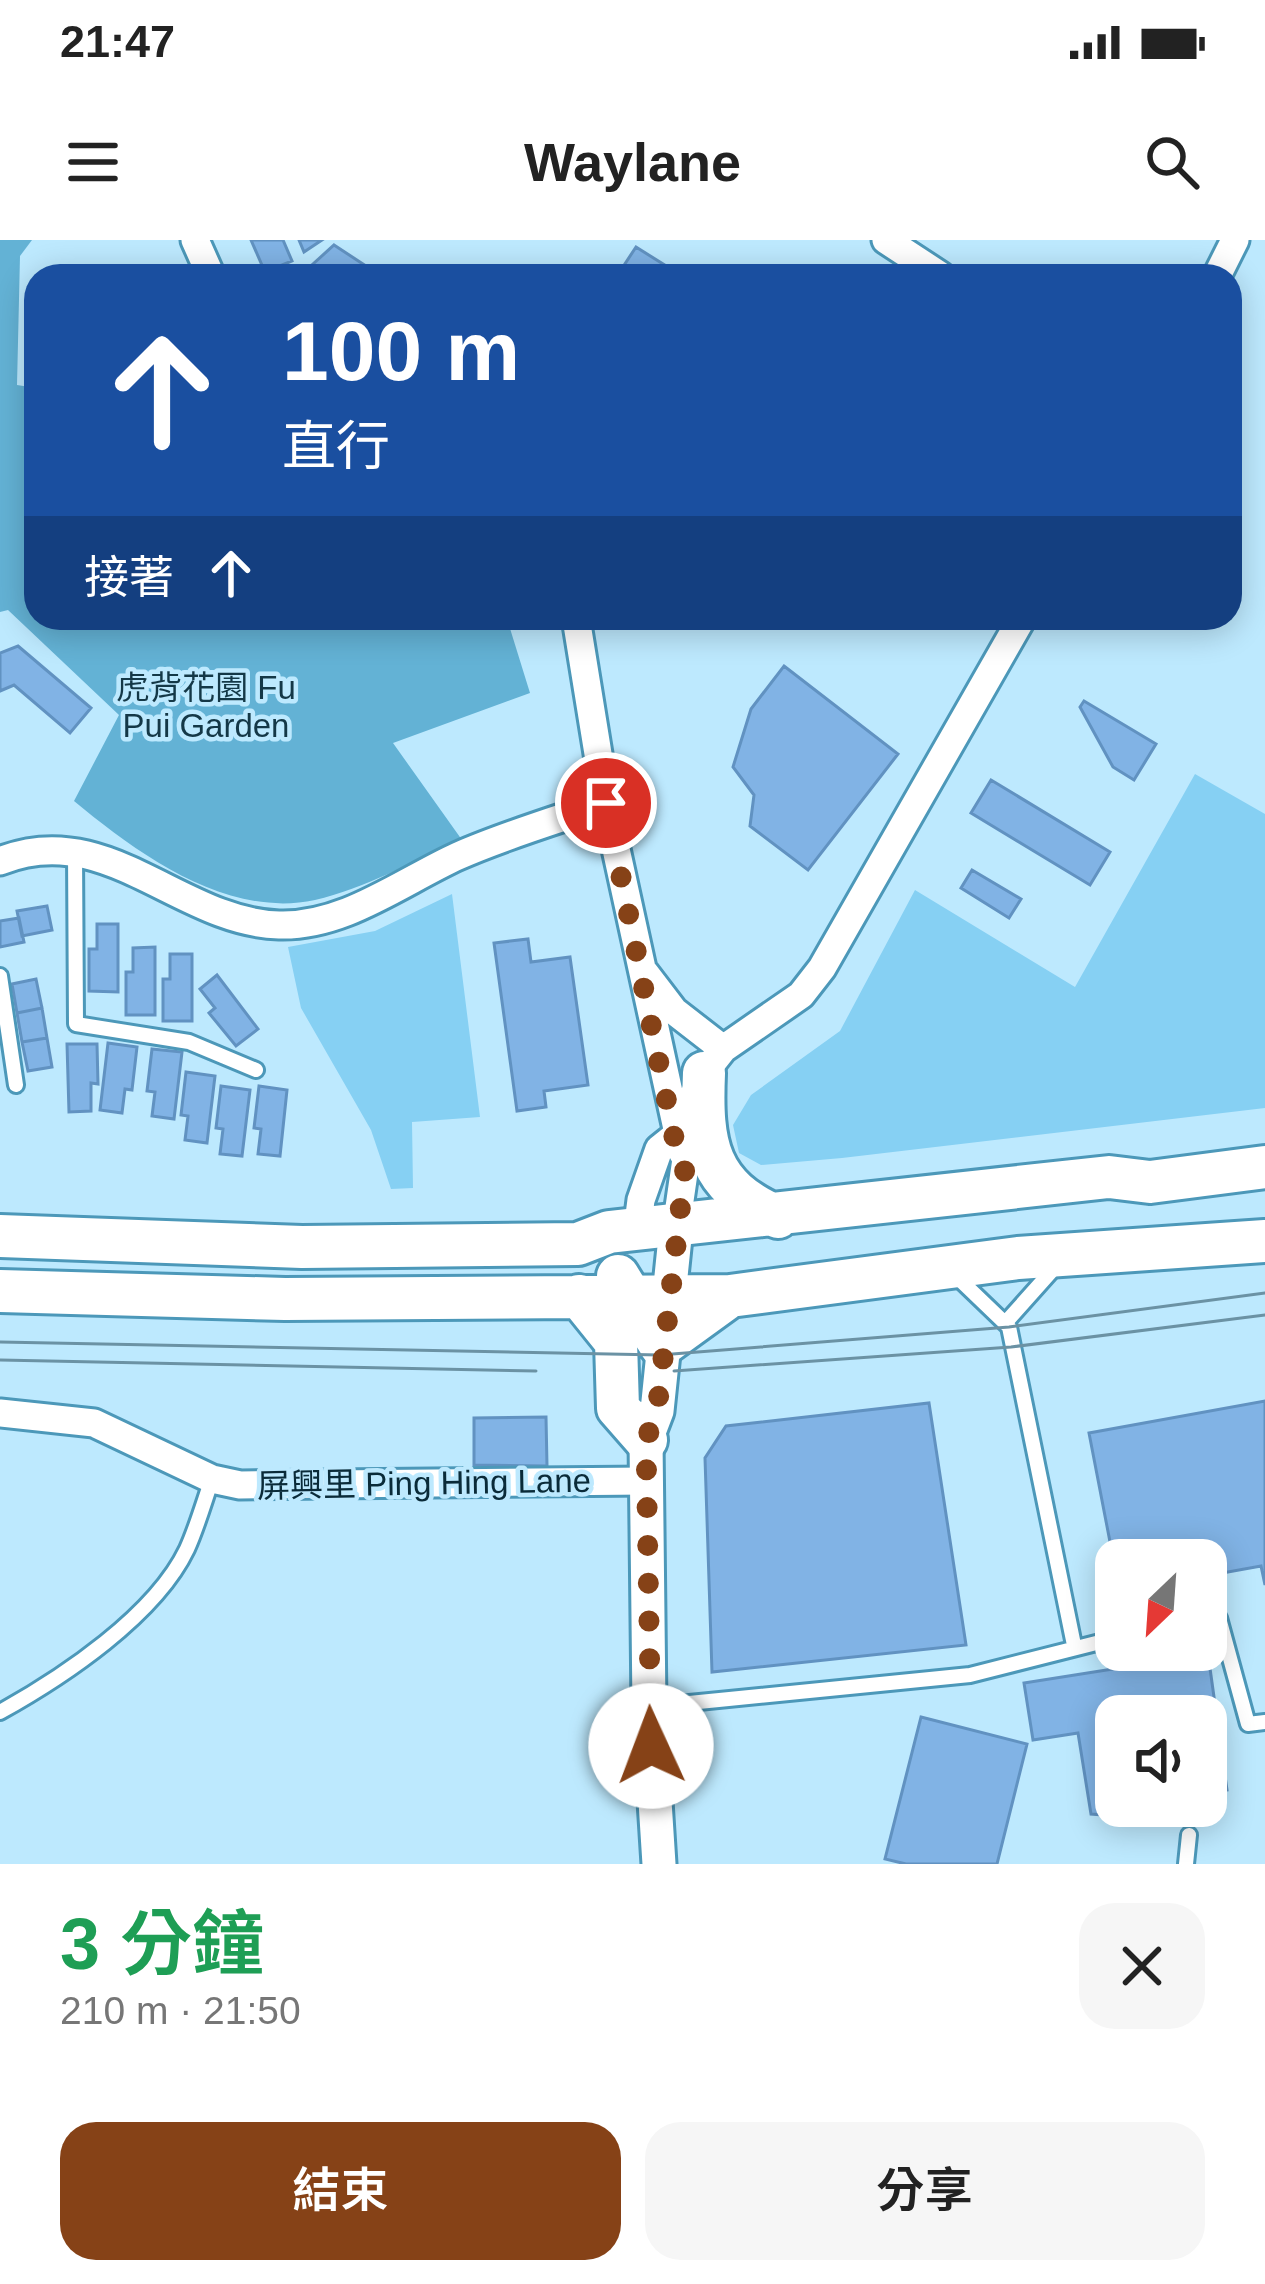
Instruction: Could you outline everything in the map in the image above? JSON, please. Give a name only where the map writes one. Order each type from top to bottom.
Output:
[{"type":"main road","points":[[714,1061],[702,1119],[718,1171],[732,1193],[778,1217]]},
{"type":"main road","points":[[0,1236],[302,1247],[590,1243],[609,1232],[778,1217],[1108,1177],[1150,1182],[1265,1166]]},
{"type":"main road","points":[[0,1291],[285,1299],[730,1296],[949,1271],[987,1261],[1265,1241]]},
{"type":"main road","points":[[590,1243],[651,1293],[661,1346],[730,1296]]},
{"type":"main road","points":[[579,1296],[616,1342],[618,1408],[647,1460]]},
{"type":"street","points":[[886,240],[923,264]]},
{"type":"street","points":[[578,630],[638,962],[675,1133],[686,1159],[656,1229]]},
{"type":"street","points":[[647,1460],[636,1412],[656,1229],[649,1174],[659,1148],[675,1133],[714,1061],[801,995],[822,968],[1015,630]]},
{"type":"street","points":[[0,861],[75,853],[114,859],[240,922],[283,926],[326,919],[461,854],[606,803]]},
{"type":"street","points":[[638,962],[714,1061]]},
{"type":"street","points":[[658,1864],[649,1707],[647,1460],[657,1411],[661,1346]]},
{"type":"street","name":"屏興里 Ping Hing Lane","points":[[0,1413],[94,1423],[212,1479],[240,1486],[647,1460]]},
{"type":"lane","points":[[75,853],[76,1024],[189,1042],[256,1070]]},
{"type":"lane","points":[[0,976],[16,1085]]},
{"type":"lane","points":[[1007,1321],[1064,1258]]},
{"type":"lane","points":[[949,1271],[1007,1321],[1074,1646]]},
{"type":"lane","points":[[0,1712],[60,1678],[159,1591],[186,1551],[212,1479]]},
{"type":"lane","points":[[649,1707],[970,1675],[1095,1642]]},
{"type":"lane","points":[[1227,1647],[1248,1724],[1265,1722]]},
{"type":"lane","points":[[1186,1864],[1189,1835]]},
{"type":"shaded area","points":[[1195,774],[1265,814],[1265,1108],[761,1165],[739,1153],[733,1125],[751,1095],[840,1031],[915,890],[1075,987]]},
{"type":"shaded area","points":[[452,894],[480,1117],[412,1122],[413,1188],[391,1189],[371,1130],[301,1008],[288,947],[375,931]]},
{"type":"green space","points":[[0,240],[32,240],[20,256],[17,385],[24,386],[24,625],[8,610],[0,612]]},
{"type":"green space","name":"虎背花園 Fu Pui Garden","points":[[29,630],[510,630],[530,693],[393,743],[462,840],[352,889],[282,903],[249,900],[186,878],[126,842],[74,801],[119,715]]},
{"type":"building","points":[[251,240],[283,240],[292,261],[262,264]]},
{"type":"building","points":[[299,240],[322,240],[304,252]]},
{"type":"building","points":[[334,245],[363,264],[313,264]]},
{"type":"building","points":[[636,247],[663,264],[625,264]]},
{"type":"building","points":[[18,646],[91,708],[70,733],[14,685],[0,691],[0,653]]},
{"type":"building","points":[[784,666],[898,754],[808,870],[750,826],[754,795],[733,767],[751,709]]},
{"type":"building","points":[[1084,701],[1156,744],[1134,780],[1113,767],[1080,707]]},
{"type":"building","points":[[991,780],[1110,852],[1090,885],[971,813]]},
{"type":"building","points":[[972,870],[1021,899],[1009,918],[961,888]]},
{"type":"building","points":[[47,906],[52,930],[22,936],[17,911]]},
{"type":"building","points":[[19,918],[24,942],[0,947],[0,921]]},
{"type":"building","points":[[97,924],[118,924],[118,992],[89,991],[89,949],[97,949]]},
{"type":"building","points":[[528,939],[531,962],[570,957],[588,1085],[544,1091],[546,1107],[517,1111],[494,943]]},
{"type":"building","points":[[155,947],[155,1015],[126,1015],[126,972],[133,972],[133,948]]},
{"type":"building","points":[[170,954],[192,954],[192,1021],[163,1021],[163,979],[170,979]]},
{"type":"building","points":[[217,975],[258,1029],[236,1046],[209,1013],[215,1008],[200,989]]},
{"type":"building","points":[[36,979],[42,1008],[17,1013],[12,984]]},
{"type":"building","points":[[42,1008],[47,1038],[22,1042],[17,1013]]},
{"type":"building","points":[[47,1038],[52,1067],[28,1071],[22,1042]]},
{"type":"building","points":[[108,1043],[137,1047],[132,1090],[125,1089],[122,1113],[100,1110]]},
{"type":"building","points":[[67,1044],[97,1044],[98,1084],[91,1083],[91,1111],[69,1112]]},
{"type":"building","points":[[152,1049],[182,1052],[174,1119],[152,1116],[155,1092],[147,1091]]},
{"type":"building","points":[[186,1072],[215,1076],[207,1143],[185,1140],[188,1116],[181,1115]]},
{"type":"building","points":[[221,1086],[250,1090],[242,1156],[220,1154],[223,1129],[216,1128]]},
{"type":"building","points":[[259,1086],[287,1090],[280,1156],[258,1154],[261,1129],[254,1128]]},
{"type":"building","points":[[1265,1401],[1265,1585],[1261,1566],[1227,1572],[1227,1539],[1109,1539],[1089,1433]]},
{"type":"building","points":[[929,1403],[966,1645],[712,1672],[705,1458],[726,1426]]},
{"type":"building","points":[[546,1417],[547,1466],[474,1465],[474,1418]]},
{"type":"building","points":[[1100,1671],[1210,1671],[1214,1695],[1095,1695],[1095,1814],[1091,1814],[1078,1733],[1033,1740],[1024,1683]]},
{"type":"building","points":[[921,1717],[1027,1744],[997,1864],[906,1864],[885,1859]]},
{"type":"tram line","points":[[0,1342],[660,1355],[1009,1327],[1265,1293]]},
{"type":"tram line","points":[[674,1371],[1011,1347],[1265,1315]]},
{"type":"tram line","points":[[0,1360],[536,1371]]},
{"type":"route","points":[[606,803],[674,1137],[686,1159],[657,1411],[646,1440],[651,1746]]}]
